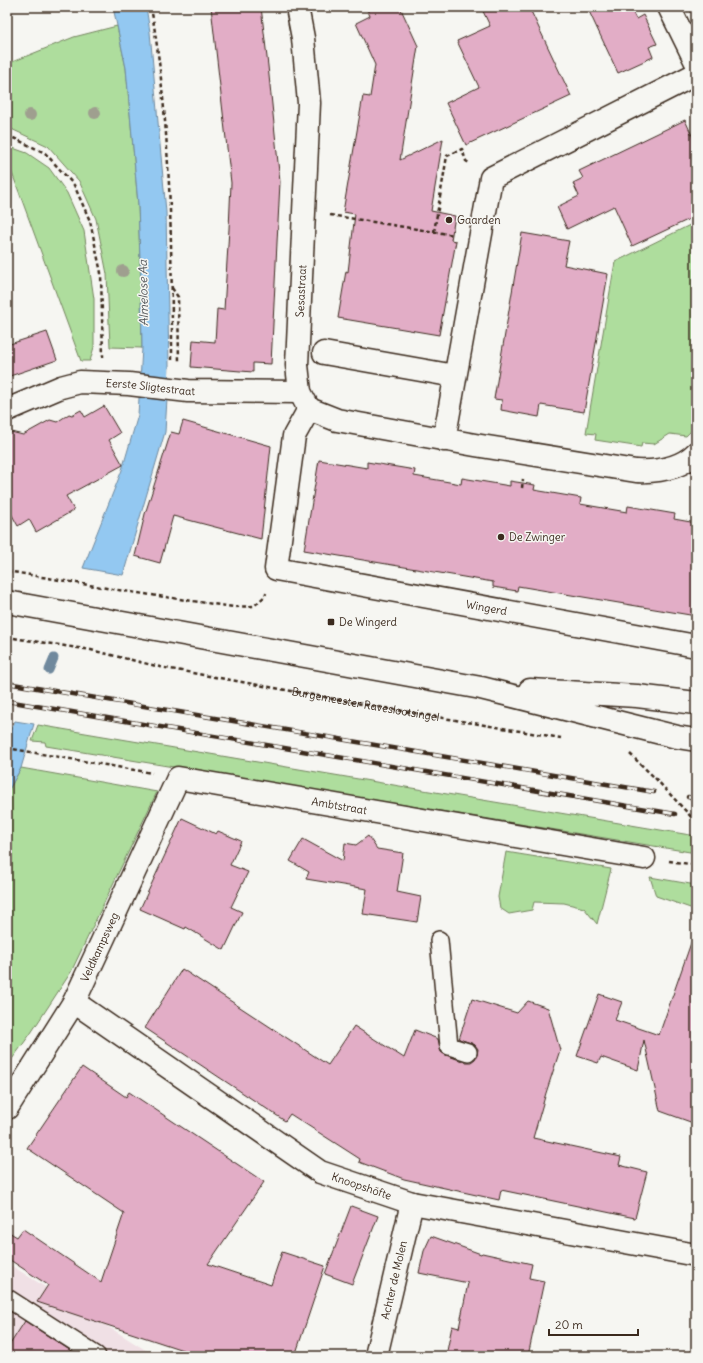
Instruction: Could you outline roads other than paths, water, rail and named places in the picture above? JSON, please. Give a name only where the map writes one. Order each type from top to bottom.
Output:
[{"type":"street","name":"Sesastraat","points":[[297,7],[303,38],[309,103],[297,365],[305,401]]},
{"type":"street","points":[[669,7],[696,62]]},
{"type":"street","points":[[444,440],[491,178],[696,74]]},
{"type":"street","points":[[324,353],[455,376]]},
{"type":"street","name":"Eerste Sligtestraat","points":[[7,410],[61,387],[80,382],[129,384],[305,401]]},
{"type":"street","points":[[305,401],[336,420],[444,440],[636,471],[650,472],[663,470],[694,459]]},
{"type":"street","name":"Wingerd","points":[[305,401],[294,436],[276,569],[696,646]]},
{"type":"street","points":[[7,602],[481,688],[677,737],[696,740]]},
{"type":"street","points":[[481,688],[638,696],[696,703]]},
{"type":"street","name":"Ambtstraat","points":[[178,778],[644,858]]},
{"type":"street","name":"Veldkampsweg","points":[[7,1108],[74,1002],[178,778]]},
{"type":"street","name":"Knoopshöfte","points":[[74,1002],[320,1172],[412,1203],[696,1255]]},
{"type":"street","name":"Achter de Molen","points":[[376,1356],[412,1203]]},
{"type":"lane","points":[[439,940],[449,1046],[468,1052]]},
{"type":"lane","points":[[7,1298],[97,1356]]},
{"type":"water","points":[[113,7],[146,7],[150,32],[166,212],[169,366],[165,432],[123,575],[83,568],[122,470],[138,415],[142,348],[138,204],[126,68]]},
{"type":"water","points":[[15,721],[34,724],[21,768],[7,793],[7,737]]},
{"type":"waterway","name":"Almelose Aa","points":[[49,670],[54,658]]},
{"type":"railway","points":[[7,683],[654,792]]},
{"type":"railway","points":[[7,701],[675,814]]},
{"type":"railway","points":[[688,797],[696,799]]},
{"type":"place","name":"Gaarden","points":[[449,220]]},
{"type":"place","name":"De Zwinger","points":[[501,537]]},
{"type":"place","name":"De Wingerd","points":[[331,622]]}]
